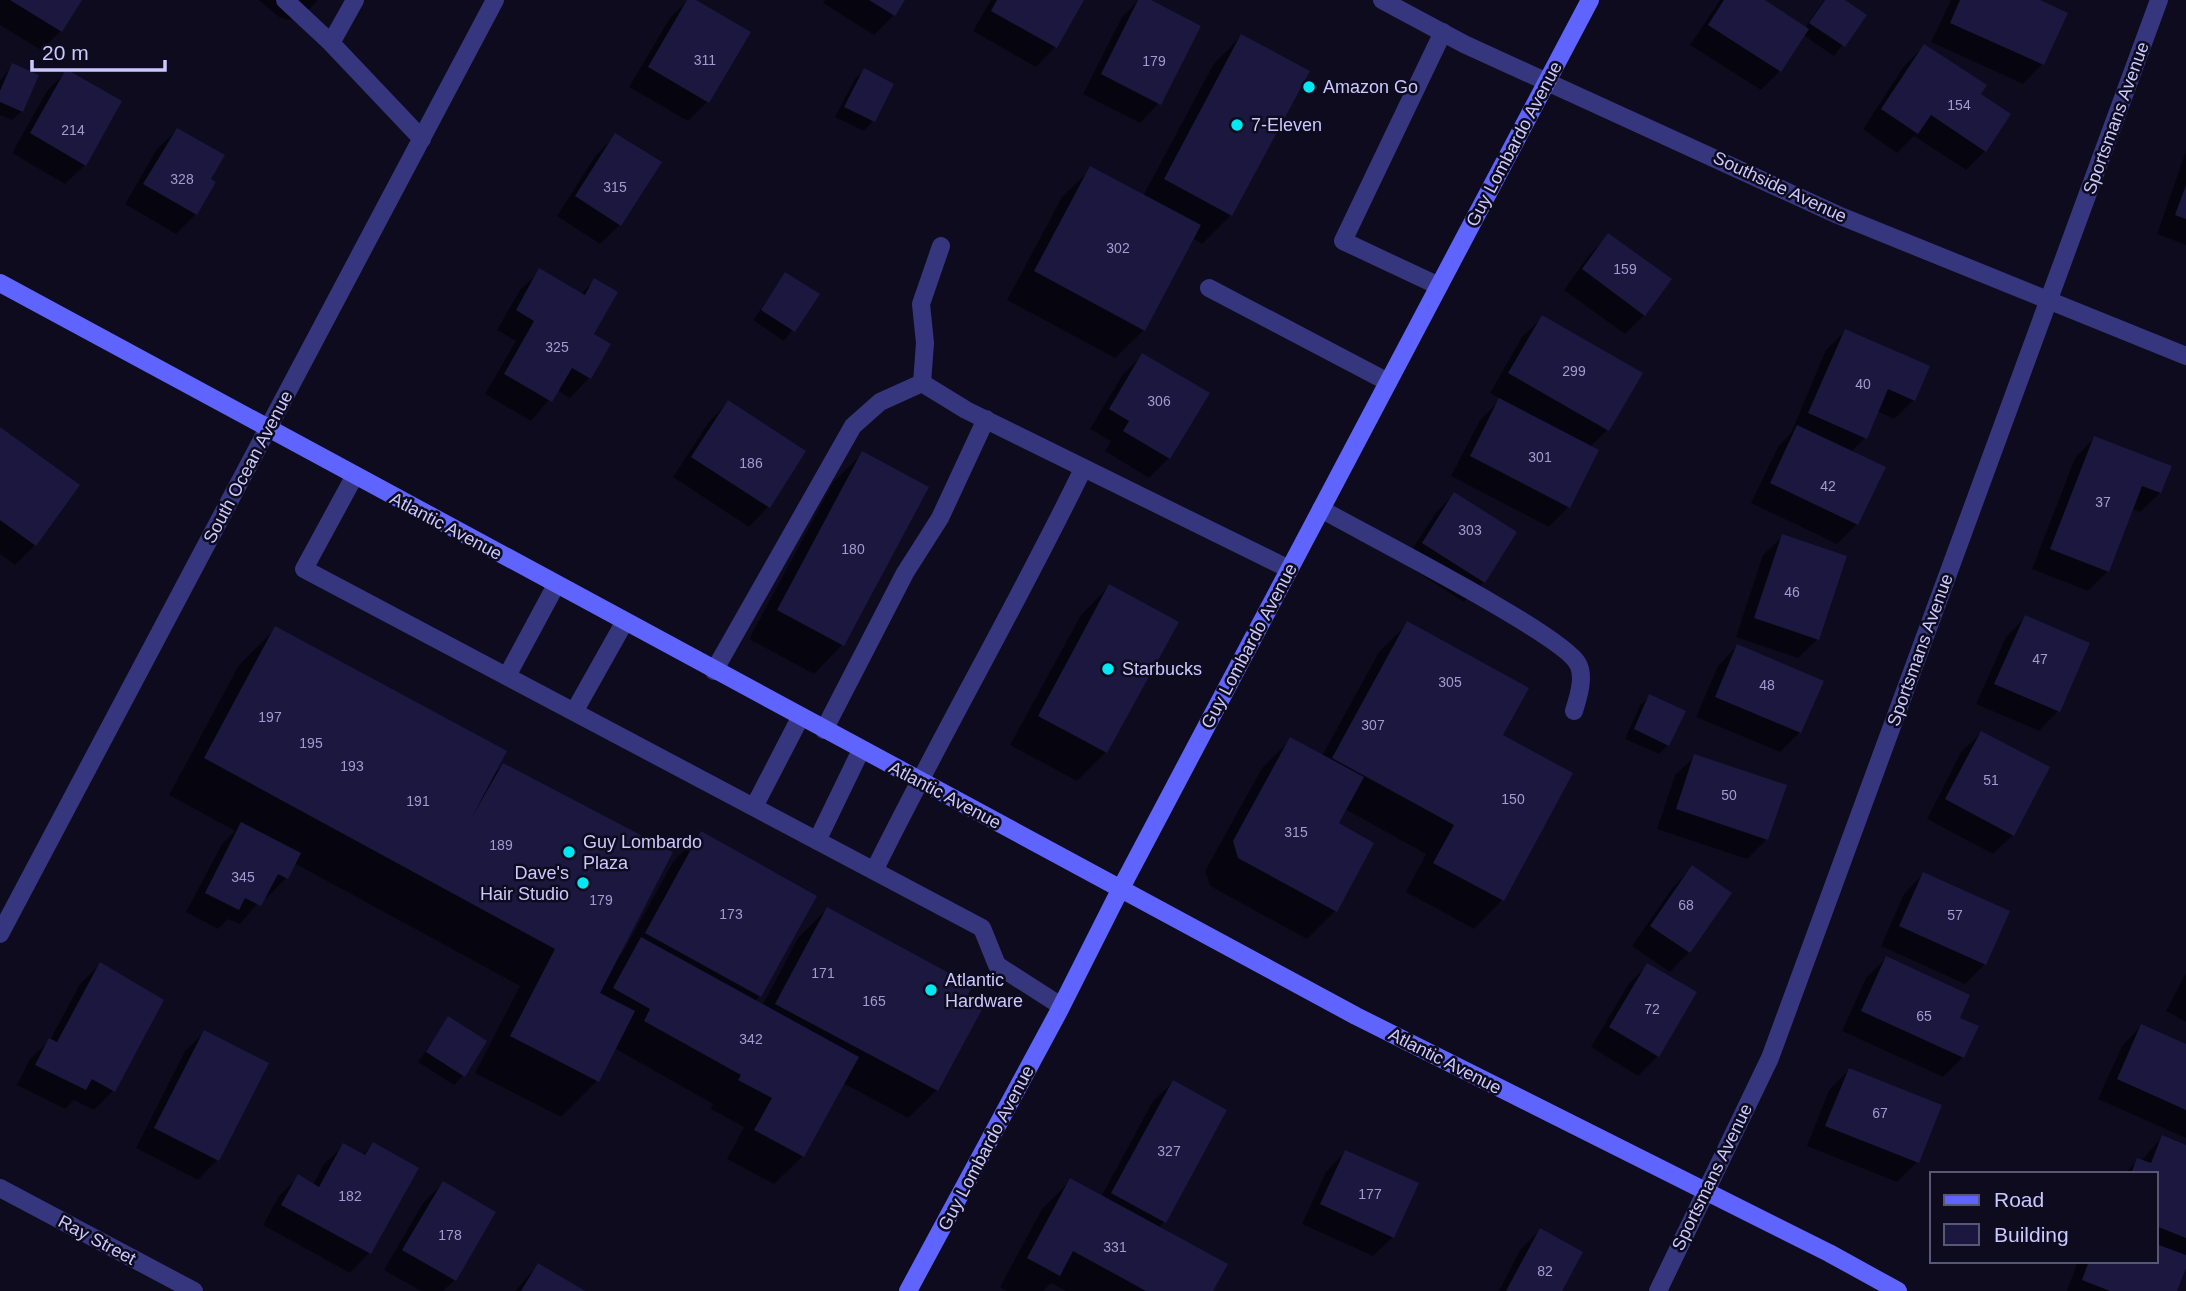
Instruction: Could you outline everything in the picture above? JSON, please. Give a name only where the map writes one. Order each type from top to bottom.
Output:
[{"type":"main road","name":"Guy Lombardo Avenue","points":[[908,1291],[1061,1006],[1590,0]]},
{"type":"main road","name":"Atlantic Avenue","points":[[0,283],[354,477],[1356,1016],[1898,1291]]},
{"type":"street","points":[[285,0],[331,43],[422,139]]},
{"type":"street","points":[[331,43],[355,0]]},
{"type":"street","name":"South Ocean Avenue","points":[[0,934],[495,0]]},
{"type":"street","name":"Southside Avenue","points":[[1382,0],[1443,32],[1838,215],[2186,356]]},
{"type":"street","name":"Sportsmans Avenue","points":[[1658,1291],[1770,1058],[2159,0]]},
{"type":"street","points":[[1439,286],[1343,241],[1443,32]]},
{"type":"street","points":[[922,383],[925,343],[921,304],[941,246]]},
{"type":"street","points":[[1209,288],[1388,382]]},
{"type":"street","points":[[922,383],[1083,469],[1289,569]]},
{"type":"street","points":[[714,671],[853,426],[880,402],[922,383]]},
{"type":"street","points":[[824,730],[905,573],[940,518],[986,419]]},
{"type":"street","points":[[873,871],[918,781],[1032,573],[1083,469]]},
{"type":"street","points":[[354,477],[304,569],[982,929],[997,965],[1061,1006]]},
{"type":"street","points":[[1321,509],[1516,618],[1563,649],[1578,664],[1580,680],[1574,711]]},
{"type":"street","points":[[507,676],[556,585]]},
{"type":"street","points":[[574,712],[624,622]]},
{"type":"street","points":[[754,807],[800,718]]},
{"type":"street","points":[[817,841],[861,750]]},
{"type":"street","name":"Ray Street","points":[[0,1188],[194,1291]]},
{"type":"building","points":[[10,0],[82,0],[62,32]]},
{"type":"building","points":[[687,0],[696,0],[751,32],[709,103],[648,67]]},
{"type":"building","points":[[869,0],[905,0],[895,16]]},
{"type":"building","points":[[997,0],[1084,0],[1057,48],[991,11]]},
{"type":"building","points":[[1138,0],[1151,0],[1201,26],[1161,105],[1101,74]]},
{"type":"building","points":[[1724,0],[1765,0],[1809,29],[1781,72],[1708,25]]},
{"type":"building","points":[[1825,0],[1845,0],[1867,15],[1845,47],[1809,23]]},
{"type":"building","points":[[1960,0],[2040,0],[2068,13],[2044,65],[1950,23]]},
{"type":"building","name":"7-Eleven","points":[[1241,34],[1310,71],[1232,216],[1164,179]]},
{"type":"building","points":[[1924,44],[1987,85],[1981,94],[2011,114],[1986,152],[1931,115],[1918,134],[1881,109]]},
{"type":"building","points":[[12,63],[39,75],[23,112],[0,102],[0,91]]},
{"type":"building","points":[[864,68],[894,84],[875,122],[844,107]]},
{"type":"building","points":[[66,69],[122,101],[86,166],[30,133]]},
{"type":"building","points":[[177,128],[225,155],[211,179],[216,182],[197,215],[143,184]]},
{"type":"building","points":[[615,133],[662,162],[621,226],[575,196]]},
{"type":"building","points":[[1090,166],[1201,225],[1145,331],[1034,271]]},
{"type":"building","points":[[2186,185],[2186,219],[2175,215]]},
{"type":"building","points":[[1608,233],[1672,279],[1645,316],[1582,269]]},
{"type":"building","points":[[539,268],[585,295],[594,278],[618,292],[594,334],[611,344],[591,379],[572,368],[552,402],[504,374],[534,321],[516,310]]},
{"type":"building","points":[[785,272],[820,294],[795,332],[761,310]]},
{"type":"building","points":[[1542,315],[1643,373],[1609,431],[1508,373]]},
{"type":"building","points":[[1845,329],[1930,366],[1915,401],[1888,389],[1867,439],[1808,413]]},
{"type":"building","points":[[1142,353],[1210,393],[1170,459],[1123,431],[1129,421],[1109,409]]},
{"type":"building","points":[[1499,398],[1599,450],[1570,508],[1470,456]]},
{"type":"building","points":[[728,400],[806,451],[770,508],[691,457]]},
{"type":"building","points":[[1797,425],[1886,467],[1858,525],[1770,483]]},
{"type":"building","points":[[0,427],[80,485],[36,546],[0,520]]},
{"type":"building","points":[[2094,436],[2172,466],[2161,493],[2142,486],[2109,572],[2050,549]]},
{"type":"building","points":[[862,451],[929,487],[844,646],[777,610]]},
{"type":"building","points":[[1454,492],[1517,532],[1485,583],[1422,543]]},
{"type":"building","points":[[1782,534],[1847,556],[1819,640],[1754,618]]},
{"type":"building","name":"Starbucks","points":[[1109,584],[1179,622],[1107,753],[1038,716]]},
{"type":"building","points":[[2025,615],[2090,643],[2060,712],[1994,684]]},
{"type":"building","points":[[1407,621],[1529,688],[1503,735],[1573,773],[1504,901],[1433,863],[1454,825],[1332,758]]},
{"type":"building","points":[[275,626],[507,751],[472,817],[503,763],[673,852],[600,993],[635,1011],[599,1082],[510,1036],[555,949],[204,758]]},
{"type":"building","points":[[1737,644],[1824,681],[1801,733],[1715,697]]},
{"type":"building","points":[[1649,694],[1686,711],[1669,746],[1634,729]]},
{"type":"building","points":[[1981,731],[2050,767],[2014,836],[1945,799]]},
{"type":"building","points":[[1290,737],[1364,777],[1339,823],[1374,843],[1337,912],[1238,858],[1233,841]]},
{"type":"building","points":[[1694,754],[1787,785],[1768,840],[1676,809]]},
{"type":"building","points":[[241,822],[301,853],[288,879],[278,874],[261,906],[245,898],[239,910],[205,893]]},
{"type":"building","points":[[701,831],[817,896],[761,997],[645,933]]},
{"type":"building","points":[[1692,865],[1732,893],[1690,953],[1650,926]]},
{"type":"building","points":[[1923,872],[2010,911],[1986,965],[1899,926]]},
{"type":"building","points":[[827,907],[973,986],[968,994],[985,1004],[938,1091],[775,1004]]},
{"type":"building","points":[[641,937],[859,1057],[804,1157],[754,1130],[772,1098],[738,1080],[741,1075],[644,1021],[650,1009],[613,988]]},
{"type":"building","points":[[1886,956],[1970,995],[1960,1018],[1979,1026],[1964,1058],[1861,1011]]},
{"type":"building","points":[[100,962],[164,1000],[115,1092],[92,1079],[86,1090],[35,1065],[49,1038],[57,1042]]},
{"type":"building","points":[[1647,963],[1697,992],[1659,1057],[1609,1027]]},
{"type":"building","points":[[448,1016],[487,1041],[465,1077],[426,1052]]},
{"type":"building","points":[[2141,1024],[2186,1044],[2186,1110],[2117,1079]]},
{"type":"building","points":[[204,1030],[269,1063],[219,1161],[154,1128]]},
{"type":"building","points":[[1849,1068],[1942,1105],[1919,1163],[1825,1126]]},
{"type":"building","points":[[1173,1080],[1227,1110],[1166,1223],[1111,1193]]},
{"type":"building","points":[[2162,1135],[2186,1145],[2186,1238],[2158,1227],[2158,1172],[2132,1172],[2137,1158],[2151,1163]]},
{"type":"building","points":[[373,1142],[419,1168],[371,1254],[281,1205],[298,1174],[319,1187],[343,1143],[365,1155]]},
{"type":"building","points":[[1345,1150],[1419,1183],[1394,1238],[1320,1204]]},
{"type":"building","points":[[1070,1178],[1228,1264],[1213,1291],[1146,1291],[1073,1251],[1060,1276],[1027,1258]]},
{"type":"building","points":[[443,1181],[496,1212],[456,1281],[402,1250]]},
{"type":"building","points":[[1540,1228],[1583,1252],[1562,1291],[1506,1291]]},
{"type":"building","points":[[2158,1245],[2186,1255],[2186,1268],[2177,1291],[2110,1291],[2082,1280],[2088,1263],[2158,1263]]},
{"type":"building","points":[[538,1263],[585,1291],[521,1291]]},
{"type":"place","name":"Amazon Go","points":[[1309,87]]},
{"type":"place","name":"7-Eleven","points":[[1237,125]]},
{"type":"place","name":"Starbucks","points":[[1108,669]]},
{"type":"place","name":"Guy Lombardo Plaza","points":[[569,852]]},
{"type":"place","name":"Dave's Hair Studio","points":[[583,883]]},
{"type":"place","name":"Atlantic Hardware","points":[[931,990]]}]
